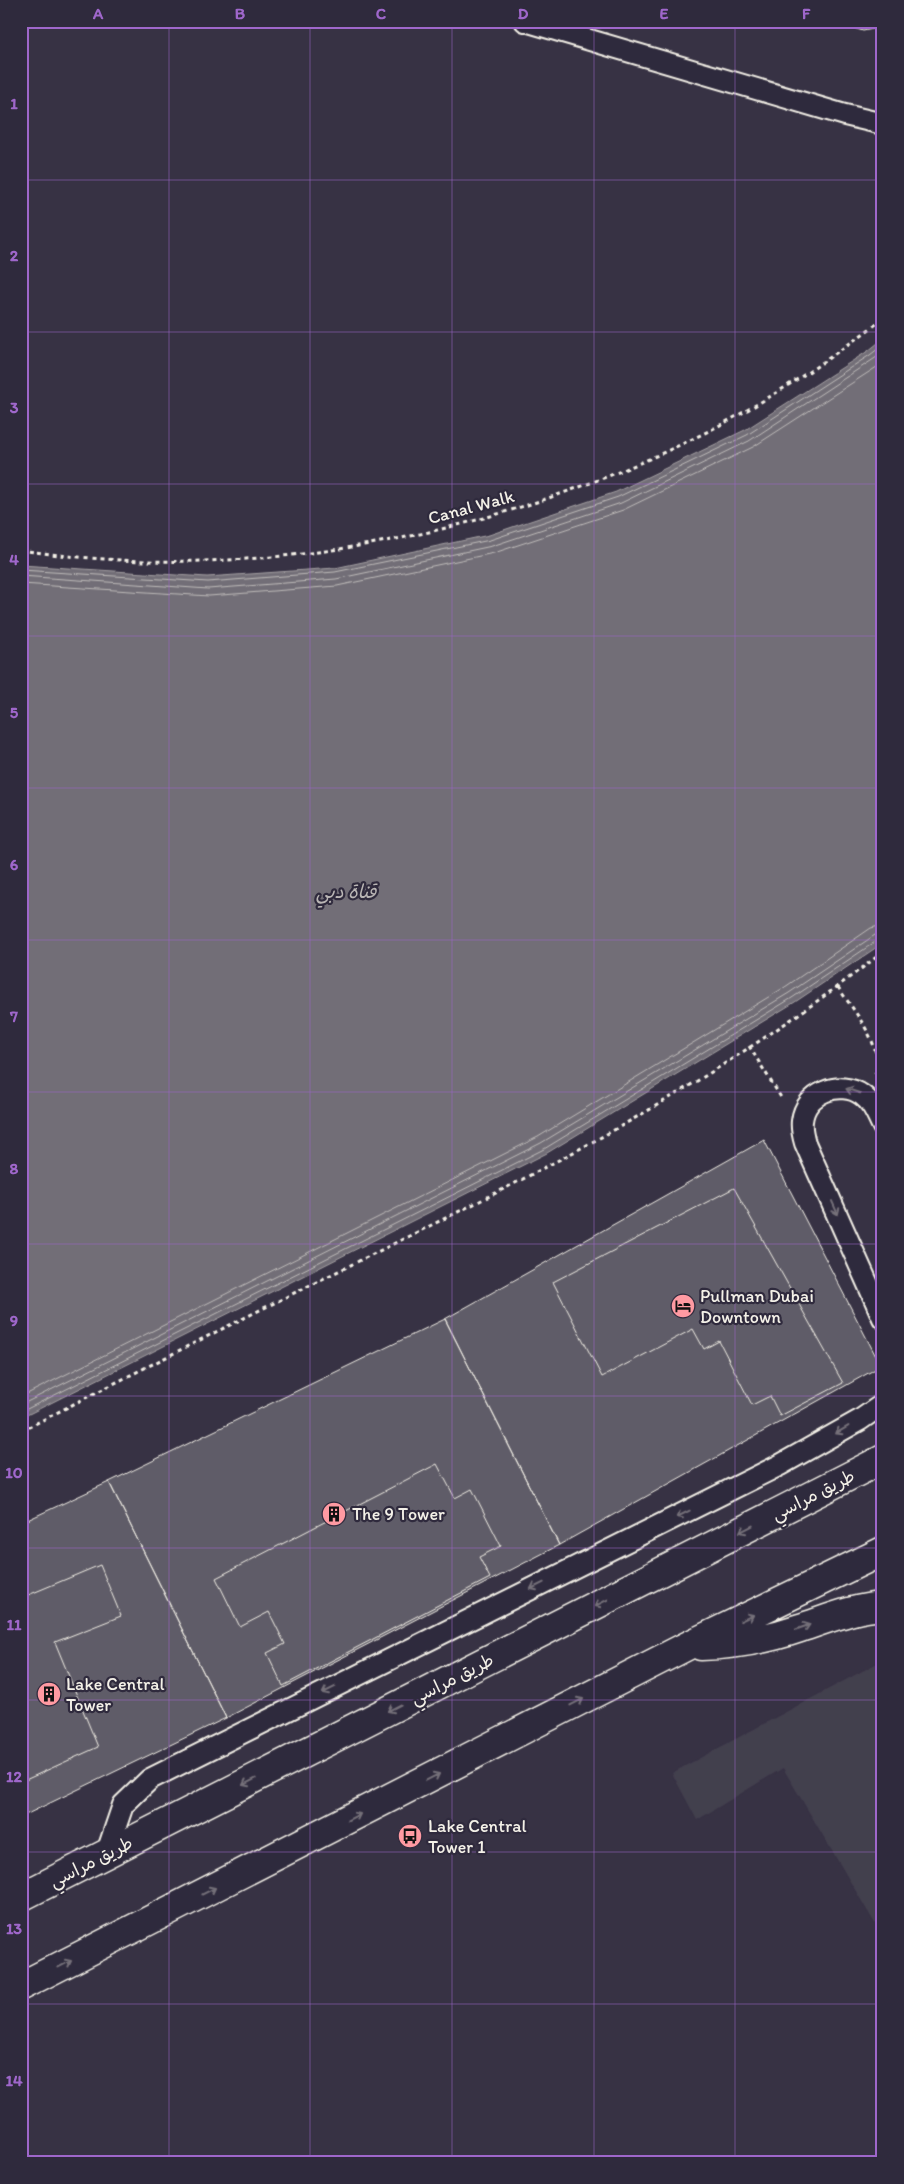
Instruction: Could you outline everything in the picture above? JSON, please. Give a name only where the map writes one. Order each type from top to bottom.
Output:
[{"type":"main road","name":"طريق مراسي","points":[[21,1897],[883,1459]]},
{"type":"main road","points":[[21,1986],[687,1646],[883,1550]]},
{"type":"main road","points":[[687,1646],[716,1646],[763,1638],[800,1628],[843,1612],[883,1606]]},
{"type":"lane","points":[[525,21],[845,116],[883,124]]},
{"type":"lane","points":[[881,1311],[805,1143],[802,1119],[806,1107],[815,1098],[825,1091],[843,1088],[861,1094],[870,1102],[883,1127]]},
{"type":"lane","points":[[106,1855],[124,1805],[150,1779],[780,1465],[836,1434],[883,1404]]},
{"type":"path","name":"Canal Walk","points":[[21,550],[126,560],[209,560],[291,555],[364,545],[454,527],[533,505],[593,483],[686,442],[758,404],[829,359],[883,319]]},
{"type":"path","points":[[21,1431],[553,1163],[653,1107],[749,1046],[838,987],[883,952]]},
{"type":"path","points":[[838,987],[870,1036],[876,1050],[877,1066],[872,1082],[861,1094]]},
{"type":"path","points":[[749,1046],[802,1131]]},
{"type":"shaded area","points":[[883,1660],[883,1937],[783,1768],[697,1820],[672,1773]]},
{"type":"water","name":"قناة دبي","points":[[883,339],[883,943],[795,1002],[547,1153],[21,1418],[21,565],[207,577],[335,568],[489,535],[616,492],[745,430],[868,351]]},
{"type":"building","points":[[831,21],[883,21],[883,27],[863,31]]},
{"type":"building","points":[[764,1140],[881,1366],[559,1545],[445,1319]]},
{"type":"building","name":"Pullman Dubai Downtown","points":[[734,1188],[843,1383],[780,1416],[770,1396],[752,1405],[719,1341],[704,1349],[693,1329],[602,1377],[553,1282]]},
{"type":"building","name":"The 9 Tower","points":[[445,1319],[559,1545],[226,1718],[109,1482]]},
{"type":"building","points":[[437,1464],[455,1498],[472,1489],[501,1546],[479,1557],[490,1578],[283,1686],[267,1653],[285,1644],[269,1612],[240,1627],[216,1578]]},
{"type":"building","points":[[109,1482],[226,1718],[21,1817],[21,1523]]},
{"type":"building","name":"Lake Central Tower","points":[[100,1565],[121,1616],[55,1642],[98,1747],[21,1782],[21,1598]]},
{"type":"place","name":"Pullman Dubai Downtown","points":[[683,1306]]},
{"type":"place","name":"The 9 Tower","points":[[334,1514]]},
{"type":"place","name":"Lake Central Tower","points":[[49,1694]]},
{"type":"place","name":"Lake Central Tower 1","points":[[410,1836]]}]
